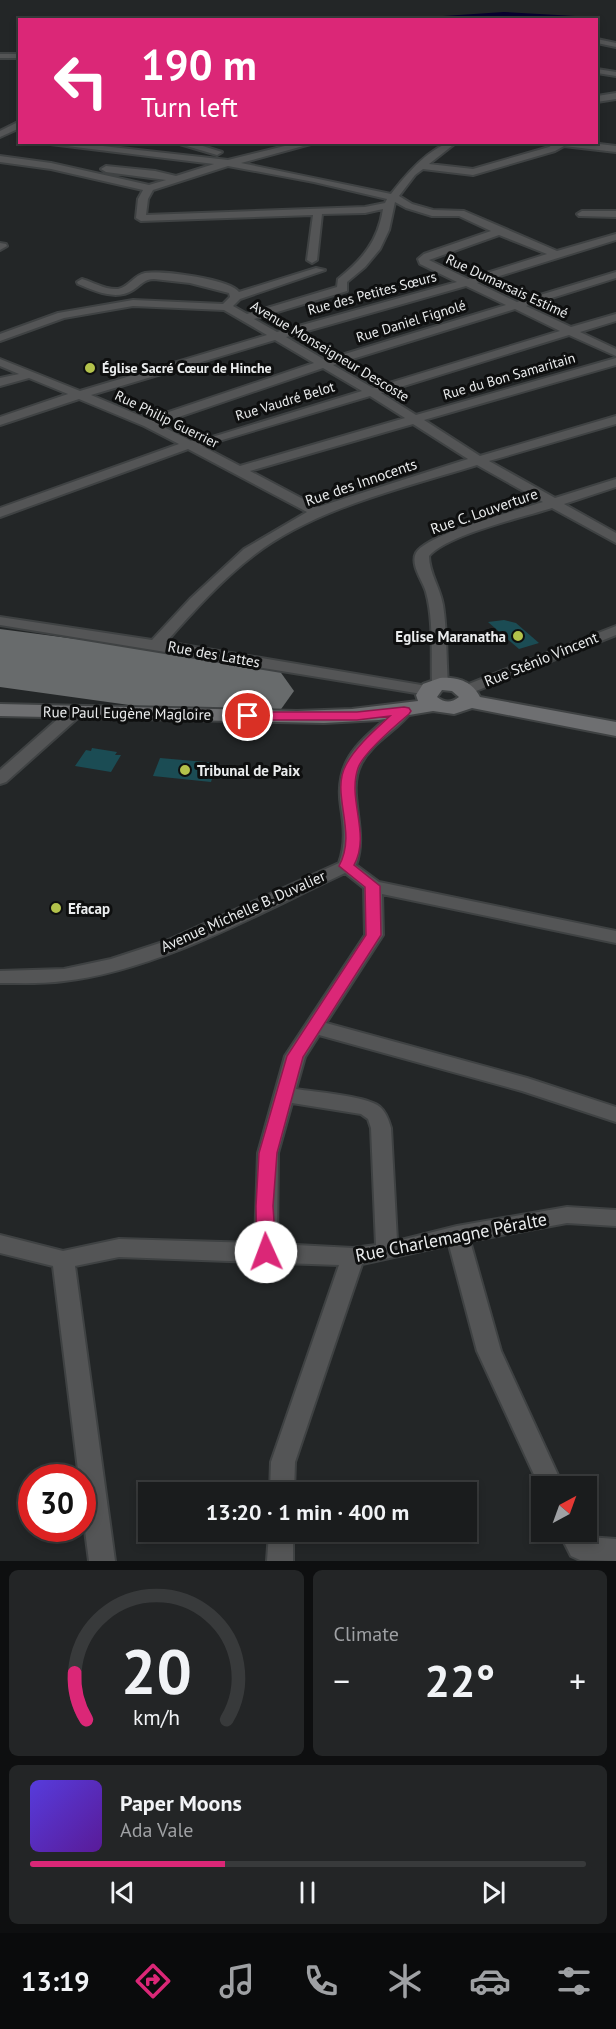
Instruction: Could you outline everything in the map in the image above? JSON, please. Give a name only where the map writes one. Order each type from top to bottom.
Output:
[{"type":"main road","name":"Rue Paul Eugène Magloire","points":[[0,710],[281,717],[357,716],[404,711],[434,693],[457,708],[467,696]]},
{"type":"main road","points":[[467,696],[616,729]]},
{"type":"street","points":[[598,41],[614,45]]},
{"type":"street","points":[[598,52],[614,45]]},
{"type":"street","points":[[0,56],[18,56]]},
{"type":"street","points":[[598,71],[616,74]]},
{"type":"street","points":[[598,99],[616,96]]},
{"type":"street","points":[[0,134],[18,125]]},
{"type":"street","points":[[56,144],[228,163],[314,179],[432,213],[461,213],[555,254]]},
{"type":"street","points":[[183,144],[198,149],[252,157]]},
{"type":"street","points":[[51,166],[149,188],[228,163],[302,144]]},
{"type":"street","points":[[246,318],[343,289],[342,281],[367,261],[376,250],[392,202],[412,173],[450,144]]},
{"type":"street","points":[[421,166],[473,172],[552,149],[557,144]]},
{"type":"street","points":[[582,144],[614,146]]},
{"type":"street","points":[[0,159],[51,166],[155,174],[176,180]]},
{"type":"street","points":[[149,188],[143,199],[141,218],[365,210],[392,202]]},
{"type":"street","points":[[312,260],[318,212]]},
{"type":"street","points":[[582,214],[616,214]]},
{"type":"street","name":"Rue Dumarsais Estimé","points":[[499,231],[423,259],[616,353]]},
{"type":"street","name":"Rue des Petites Sœurs","points":[[0,421],[78,393],[616,237]]},
{"type":"street","points":[[226,307],[236,297],[320,270]]},
{"type":"street","points":[[82,282],[104,290],[120,291],[127,289],[139,279],[153,275],[226,287],[233,291],[236,297]]},
{"type":"street","name":"Rue Daniel Fignolé","points":[[148,423],[324,364],[616,275]]},
{"type":"street","name":"Avenue Monseigneur Descoste","points":[[0,338],[62,315],[133,303],[226,307],[370,391],[478,460],[616,539]]},
{"type":"street","name":"Rue Vaudré Belot","points":[[0,513],[188,444],[211,441],[616,316]]},
{"type":"street","name":"Rue du Bon Samaritain","points":[[237,471],[616,361]]},
{"type":"street","name":"Rue Philip Guerrier","points":[[0,362],[148,423],[317,512]]},
{"type":"street","points":[[0,382],[32,374]]},
{"type":"street","name":"Rue des Innocents","points":[[156,644],[195,602],[249,552],[317,512],[478,460],[616,420]]},
{"type":"street","name":"Rue C. Louverture","points":[[434,693],[436,606],[433,591],[422,566],[422,555],[428,548],[449,537],[616,483]]},
{"type":"street","name":"Rue des Lattes","points":[[0,621],[156,644],[434,693]]},
{"type":"street","name":"Rue Sténio Vincent","points":[[467,696],[616,630]]},
{"type":"street","points":[[404,711],[379,734],[352,766],[348,790],[353,821],[353,854],[347,866],[372,886],[616,937]]},
{"type":"street","points":[[0,779],[75,712]]},
{"type":"street","name":"Avenue Michelle B. Duvalier","points":[[0,977],[64,975],[114,965],[173,945],[276,896],[347,866]]},
{"type":"street","points":[[266,1252],[265,1206],[268,1153],[295,1056],[374,935],[372,886]]},
{"type":"street","points":[[315,1027],[527,1085],[616,1115]]},
{"type":"street","points":[[284,1094],[363,1107],[374,1111],[378,1117],[381,1128],[387,1252]]},
{"type":"street","name":"Rue Charlemagne Péralte","points":[[0,1244],[63,1260],[119,1248],[353,1257],[567,1215],[616,1218]]},
{"type":"street","points":[[457,1235],[489,1351],[546,1476]]},
{"type":"street","points":[[282,1482],[283,1462],[353,1257]]},
{"type":"street","points":[[63,1260],[102,1561]]},
{"type":"street","points":[[280,1542],[280,1561]]},
{"type":"street","points":[[577,1542],[580,1548],[616,1551]]},
{"type":"shaded area","points":[[504,12],[586,18],[413,18]]},
{"type":"building","name":"Eglise Maranatha","points":[[504,620],[516,623],[539,643],[519,649],[488,622]]},
{"type":"building","points":[[92,748],[117,752],[115,755],[121,755],[111,772],[75,766],[86,750],[91,751]]},
{"type":"building","name":"Tribunal de Paix","points":[[160,758],[217,763],[211,782],[153,776]]},
{"type":"runway","points":[[0,658],[244,691]]},
{"type":"place","name":"Église Sacré Cœur de Hinche","points":[[90,368]]},
{"type":"place","name":"Eglise Maranatha","points":[[518,636]]},
{"type":"place","name":"Tribunal de Paix","points":[[185,770]]},
{"type":"place","name":"Efacap","points":[[56,908]]},
{"type":"route","points":[[248,716],[357,716],[404,711],[379,734],[352,766],[348,790],[353,821],[353,854],[347,866],[372,886],[374,935],[295,1056],[268,1153],[265,1206],[266,1252]]}]
